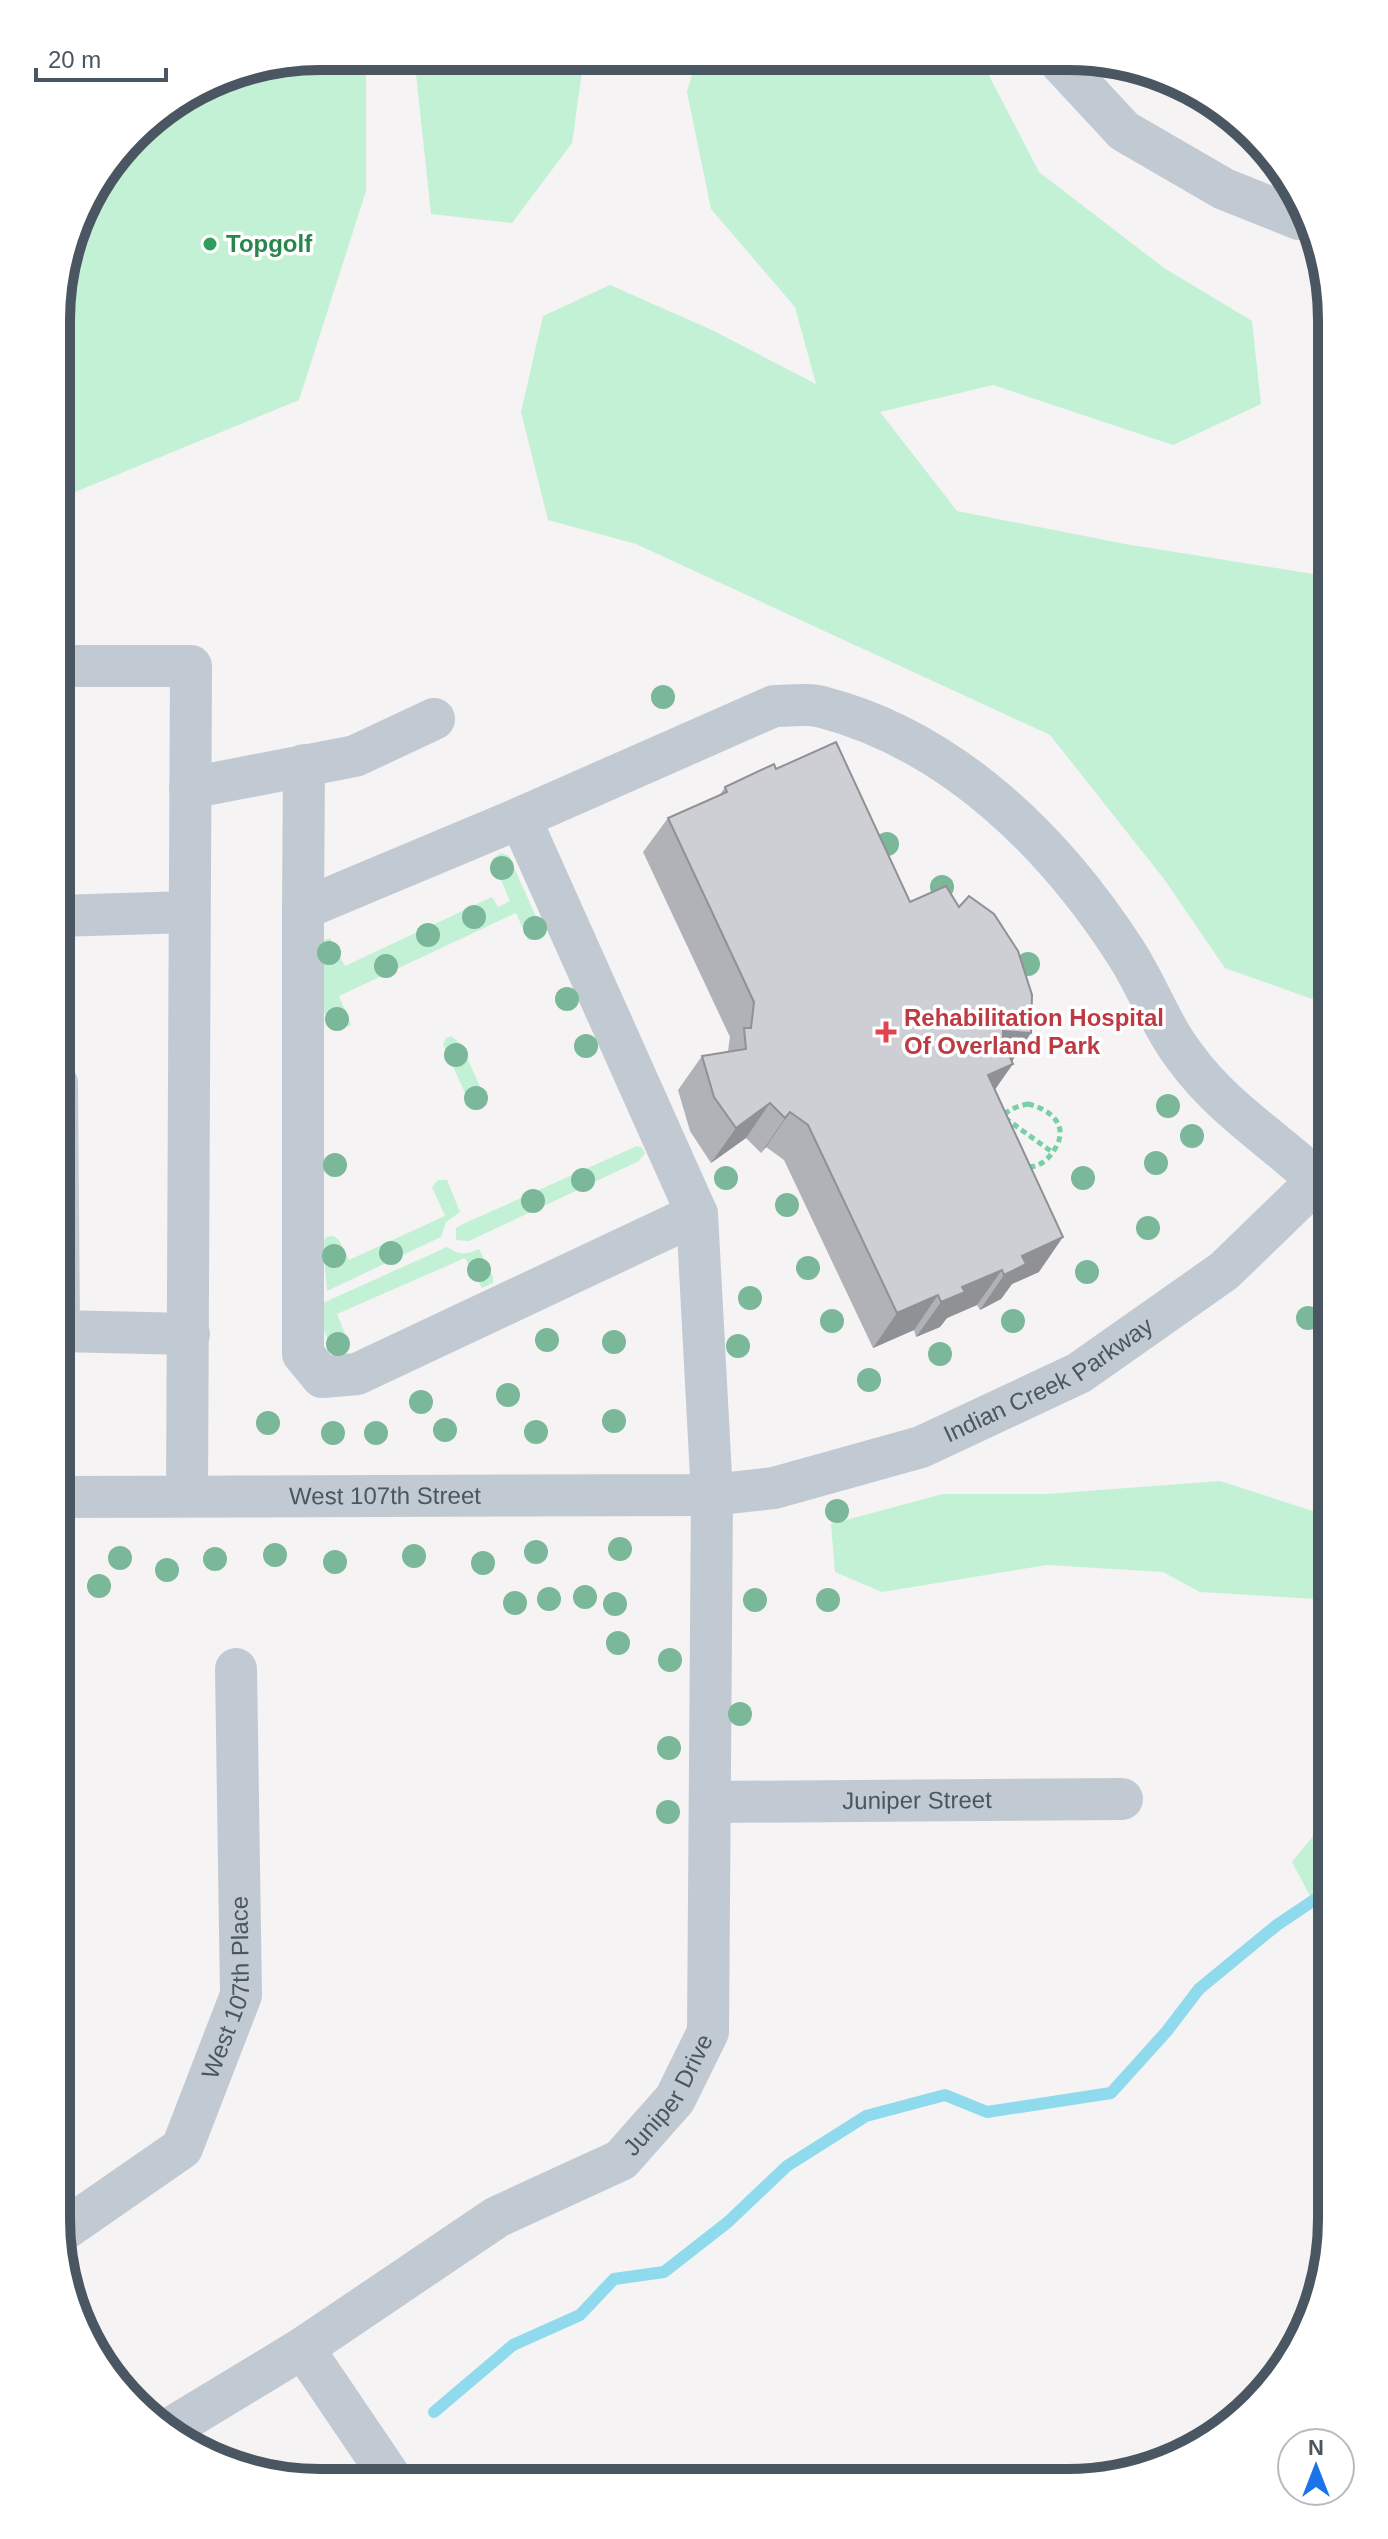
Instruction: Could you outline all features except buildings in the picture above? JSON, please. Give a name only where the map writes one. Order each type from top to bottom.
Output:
[{"type":"street","points":[[1067,70],[1124,131],[1224,189],[1296,218]]},
{"type":"street","points":[[70,666],[191,666],[187,1496]]},
{"type":"street","points":[[303,909],[774,706],[819,706],[907,741],[949,766],[1003,806],[1036,838],[1097,909],[1129,957],[1186,1059],[1221,1096],[1318,1172]]},
{"type":"street","points":[[190,788],[355,756],[434,719]]},
{"type":"street","points":[[304,765],[303,1354],[322,1377],[357,1374],[697,1214],[520,818]]},
{"type":"street","points":[[70,916],[189,912]]},
{"type":"street","name":"Indian Creek Parkway","points":[[712,1495],[774,1488],[921,1447],[1079,1373],[1224,1271],[1318,1187]]},
{"type":"street","name":"Juniper Drive","points":[[177,2424],[303,2348],[497,2217],[621,2160],[675,2099],[708,2032],[712,1495],[697,1214]]},
{"type":"street","points":[[70,1330],[189,1334]]},
{"type":"street","name":"West 107th Street","points":[[70,1497],[712,1495]]},
{"type":"street","name":"West 107th Place","points":[[70,2225],[182,2148],[241,1995],[236,1669]]},
{"type":"street","name":"Juniper Street","points":[[711,1802],[1122,1799]]},
{"type":"street","points":[[303,2348],[385,2469]]},
{"type":"path","points":[[997,1104],[1002,1115],[1052,1152]]},
{"type":"path","points":[[1028,1104],[1044,1108],[1056,1117],[1060,1131],[1058,1144],[1045,1162],[1031,1167],[1018,1166],[1005,1158],[996,1146],[996,1131],[1002,1115],[1013,1107],[1028,1104]]},
{"type":"green space","name":"Topgolf","points":[[366,70],[366,191],[299,400],[70,494],[72,287],[83,239],[112,181],[155,132],[195,103],[224,89],[287,72]]},
{"type":"green space","points":[[418,70],[582,70],[572,143],[512,223],[431,214]]},
{"type":"green space","points":[[693,70],[986,70],[1039,172],[1164,268],[1252,321],[1261,404],[1173,445],[993,385],[880,412],[957,511],[1125,544],[1318,575],[1318,994],[1312,999],[1225,968],[1164,879],[1050,735],[636,544],[548,520],[521,412],[543,316],[610,285],[714,331],[816,384],[795,307],[711,209],[687,92]]},
{"type":"green space","points":[[501,853],[509,856],[541,928],[538,939],[528,940],[516,913],[339,996],[351,1025],[341,1029],[330,1024],[324,1012],[324,940],[330,938],[345,966],[492,897],[498,907],[510,901],[492,859]]},
{"type":"green space","points":[[451,1036],[461,1044],[485,1098],[484,1107],[479,1110],[470,1104],[443,1044]]},
{"type":"green space","points":[[637,1146],[645,1153],[639,1161],[469,1241],[456,1240],[456,1228],[463,1224]]},
{"type":"green space","points":[[438,1180],[447,1180],[460,1212],[446,1222],[441,1237],[327,1291],[323,1245],[326,1237],[333,1236],[339,1240],[349,1260],[445,1216],[432,1187]]},
{"type":"green space","points":[[447,1247],[463,1253],[479,1249],[493,1283],[482,1288],[465,1258],[337,1314],[348,1341],[339,1350],[332,1349],[314,1307]]},
{"type":"green space","points":[[1220,1481],[1317,1512],[1317,1599],[1200,1592],[1163,1572],[1047,1565],[882,1592],[835,1572],[831,1524],[943,1494],[1047,1494]]},
{"type":"green space","points":[[1317,1831],[1317,1909],[1292,1862]]},
{"type":"waterway","points":[[434,2412],[513,2345],[580,2315],[614,2279],[664,2272],[728,2222],[787,2166],[866,2116],[945,2095],[987,2112],[1111,2093],[1167,2031],[1199,1989],[1277,1925],[1317,1898]]},
{"type":"place","name":"Topgolf","points":[[210,244]]},
{"type":"place","name":"Rehabilitation Hospital Of Overland Park","points":[[886,1032]]}]
